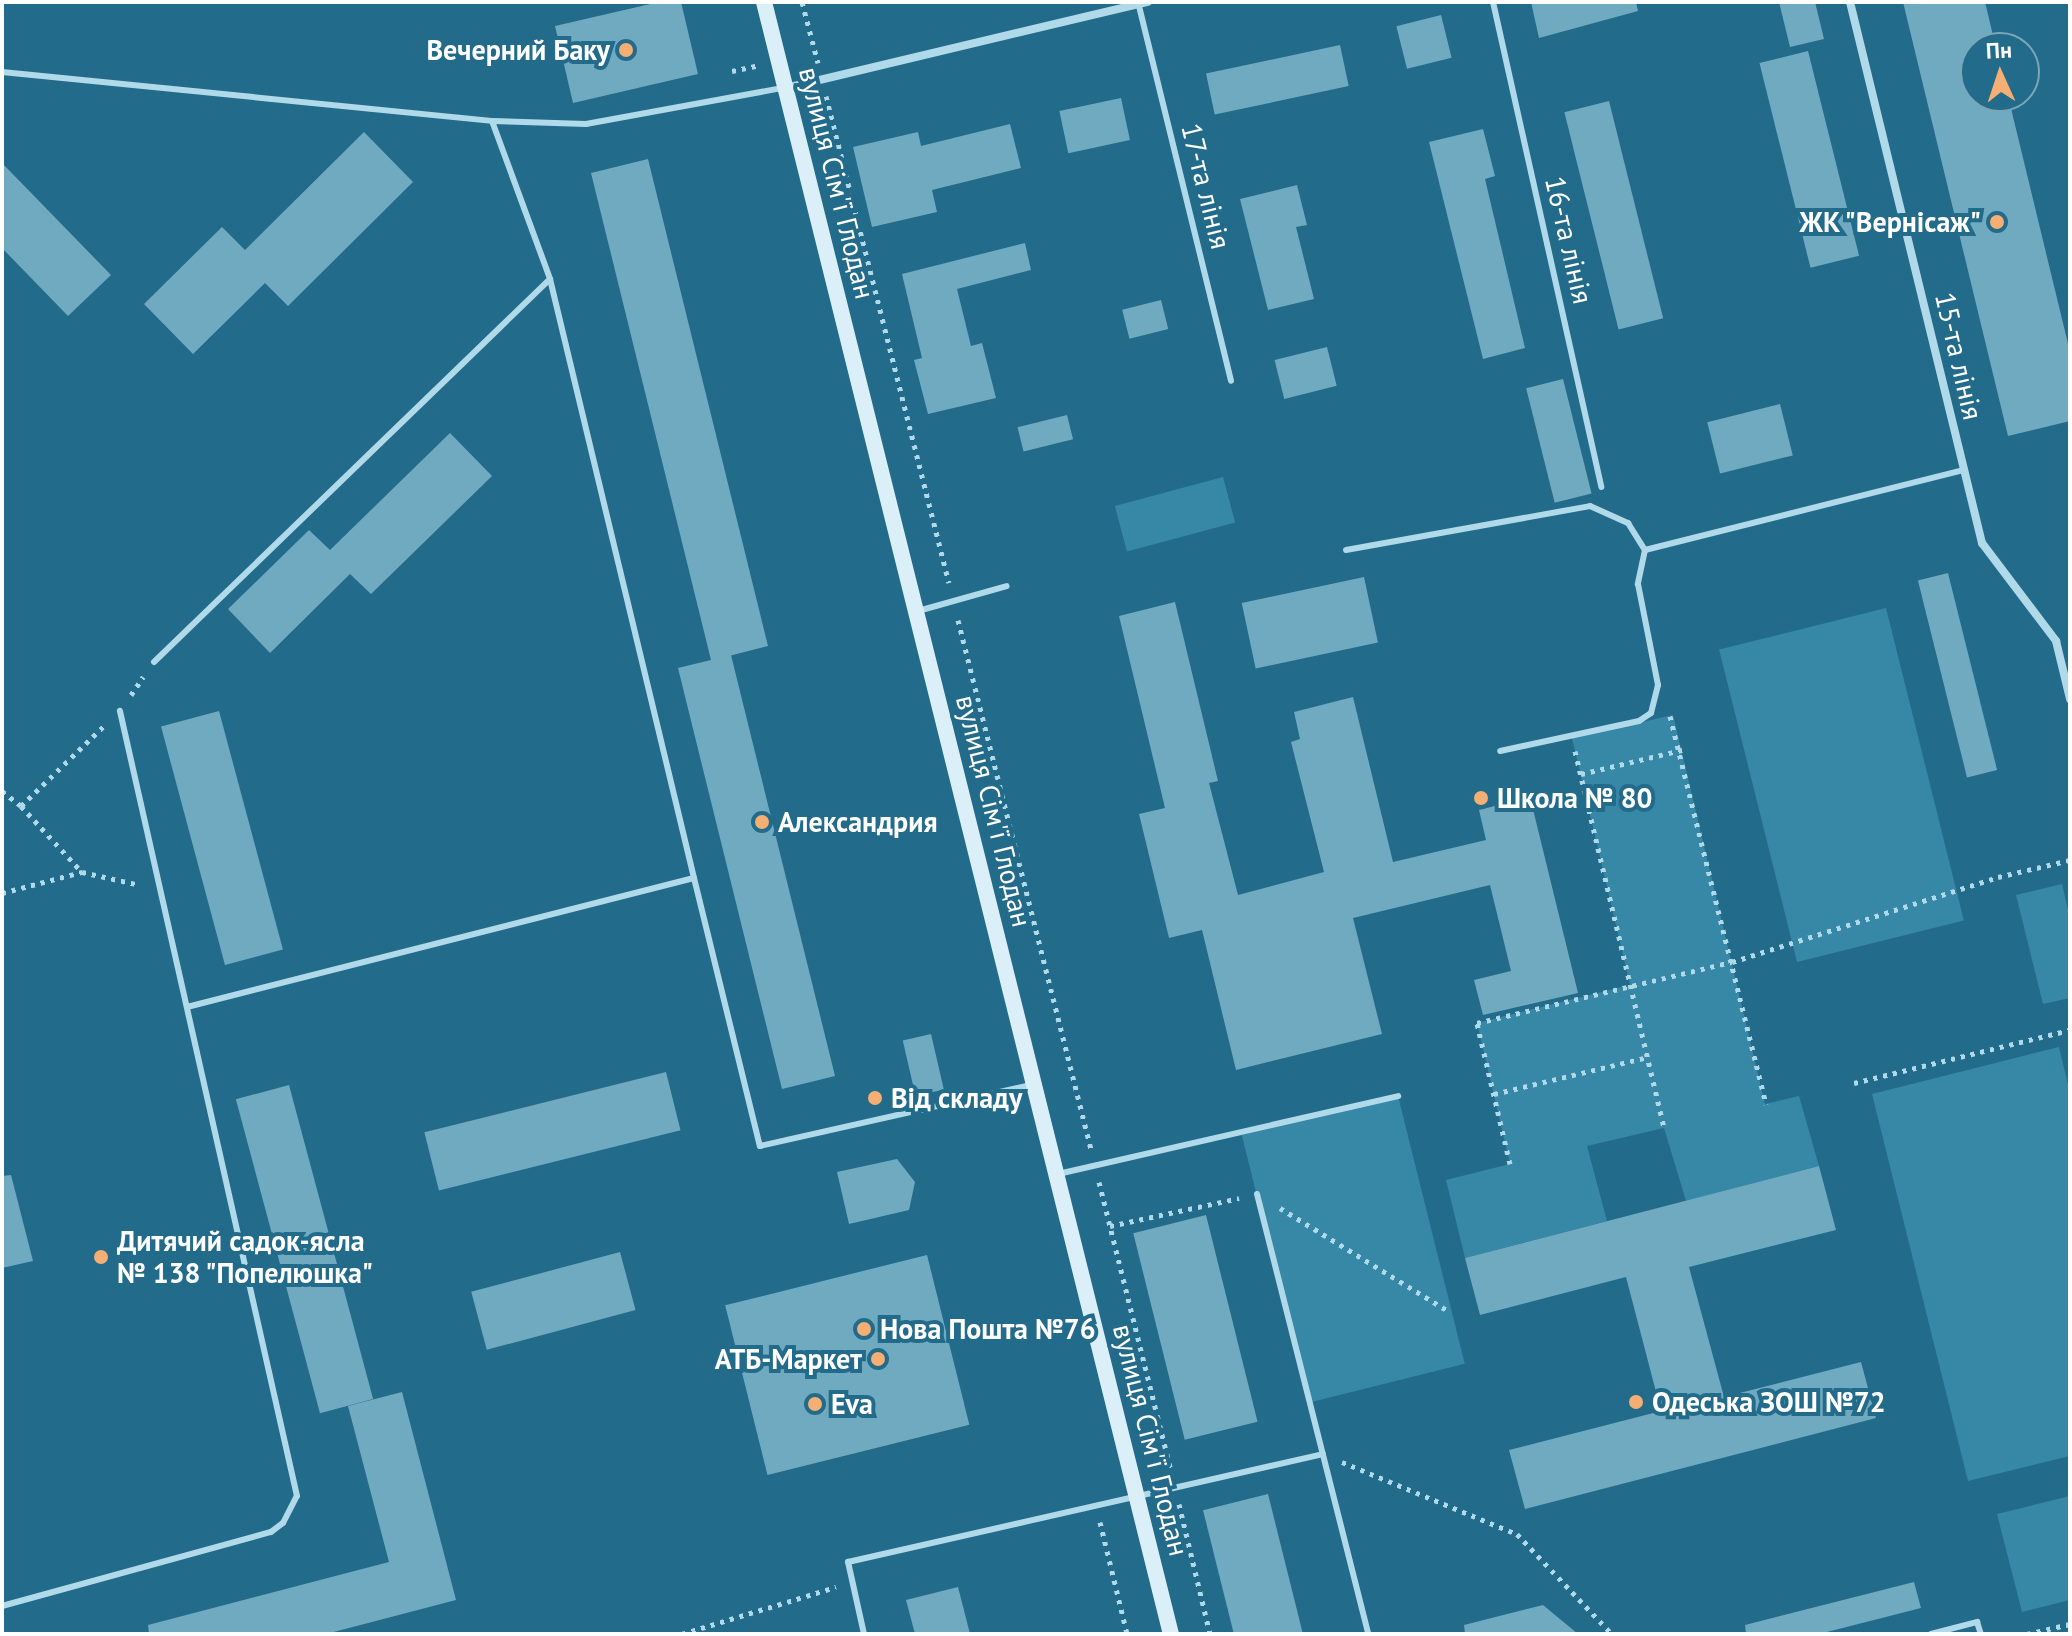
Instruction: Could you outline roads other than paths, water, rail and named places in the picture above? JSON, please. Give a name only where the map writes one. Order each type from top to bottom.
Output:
[{"type":"street","name":"вулиця Сім'ї Глодан","points":[[764,2],[1171,1634]]},
{"type":"street","name":"15-та лінія","points":[[1850,2],[1982,543],[2056,641],[2070,699]]},
{"type":"street","points":[[786,88],[1142,3]]},
{"type":"lane","name":"16-та лінія","points":[[1493,2],[1601,487]]},
{"type":"lane","name":"17-та лінія","points":[[1142,3],[1231,381]]},
{"type":"lane","points":[[2,72],[492,121],[586,124],[786,88]]},
{"type":"lane","points":[[492,121],[550,279],[760,1146],[1036,1084]]},
{"type":"lane","points":[[154,662],[550,279]]},
{"type":"lane","points":[[1645,550],[1963,470]]},
{"type":"lane","points":[[1346,550],[1590,506],[1628,523],[1645,550],[1638,584],[1658,685],[1651,713],[1639,721],[1500,751]]},
{"type":"lane","points":[[918,611],[1007,586]]},
{"type":"lane","points":[[2,1606],[271,1532],[283,1523],[297,1496],[120,711]]},
{"type":"lane","points":[[187,1007],[694,878]]},
{"type":"lane","points":[[1058,1174],[1398,1096]]},
{"type":"lane","points":[[1257,1194],[1368,1634]]},
{"type":"lane","points":[[864,1634],[848,1562],[1323,1454]]},
{"type":"lane","points":[[1931,1634],[1977,1622],[1981,1634]]},
{"type":"place","name":"Вечерний Баку","points":[[626,50]]},
{"type":"place","name":"ЖК \"Вернісаж\"","points":[[1997,222]]},
{"type":"place","name":"Школа № 80","points":[[1481,798]]},
{"type":"place","name":"Александрия","points":[[762,822]]},
{"type":"place","name":"Від складу","points":[[875,1098]]},
{"type":"place","name":"Дитячий садок-ясла № 138 \"Попелюшка\"","points":[[101,1257]]},
{"type":"place","name":"Нова Пошта №76","points":[[864,1329]]},
{"type":"place","name":"АТБ-Маркет","points":[[878,1359]]},
{"type":"place","name":"Одеська ЗОШ №72","points":[[1636,1402]]},
{"type":"place","name":"Eva","points":[[815,1404]]}]
